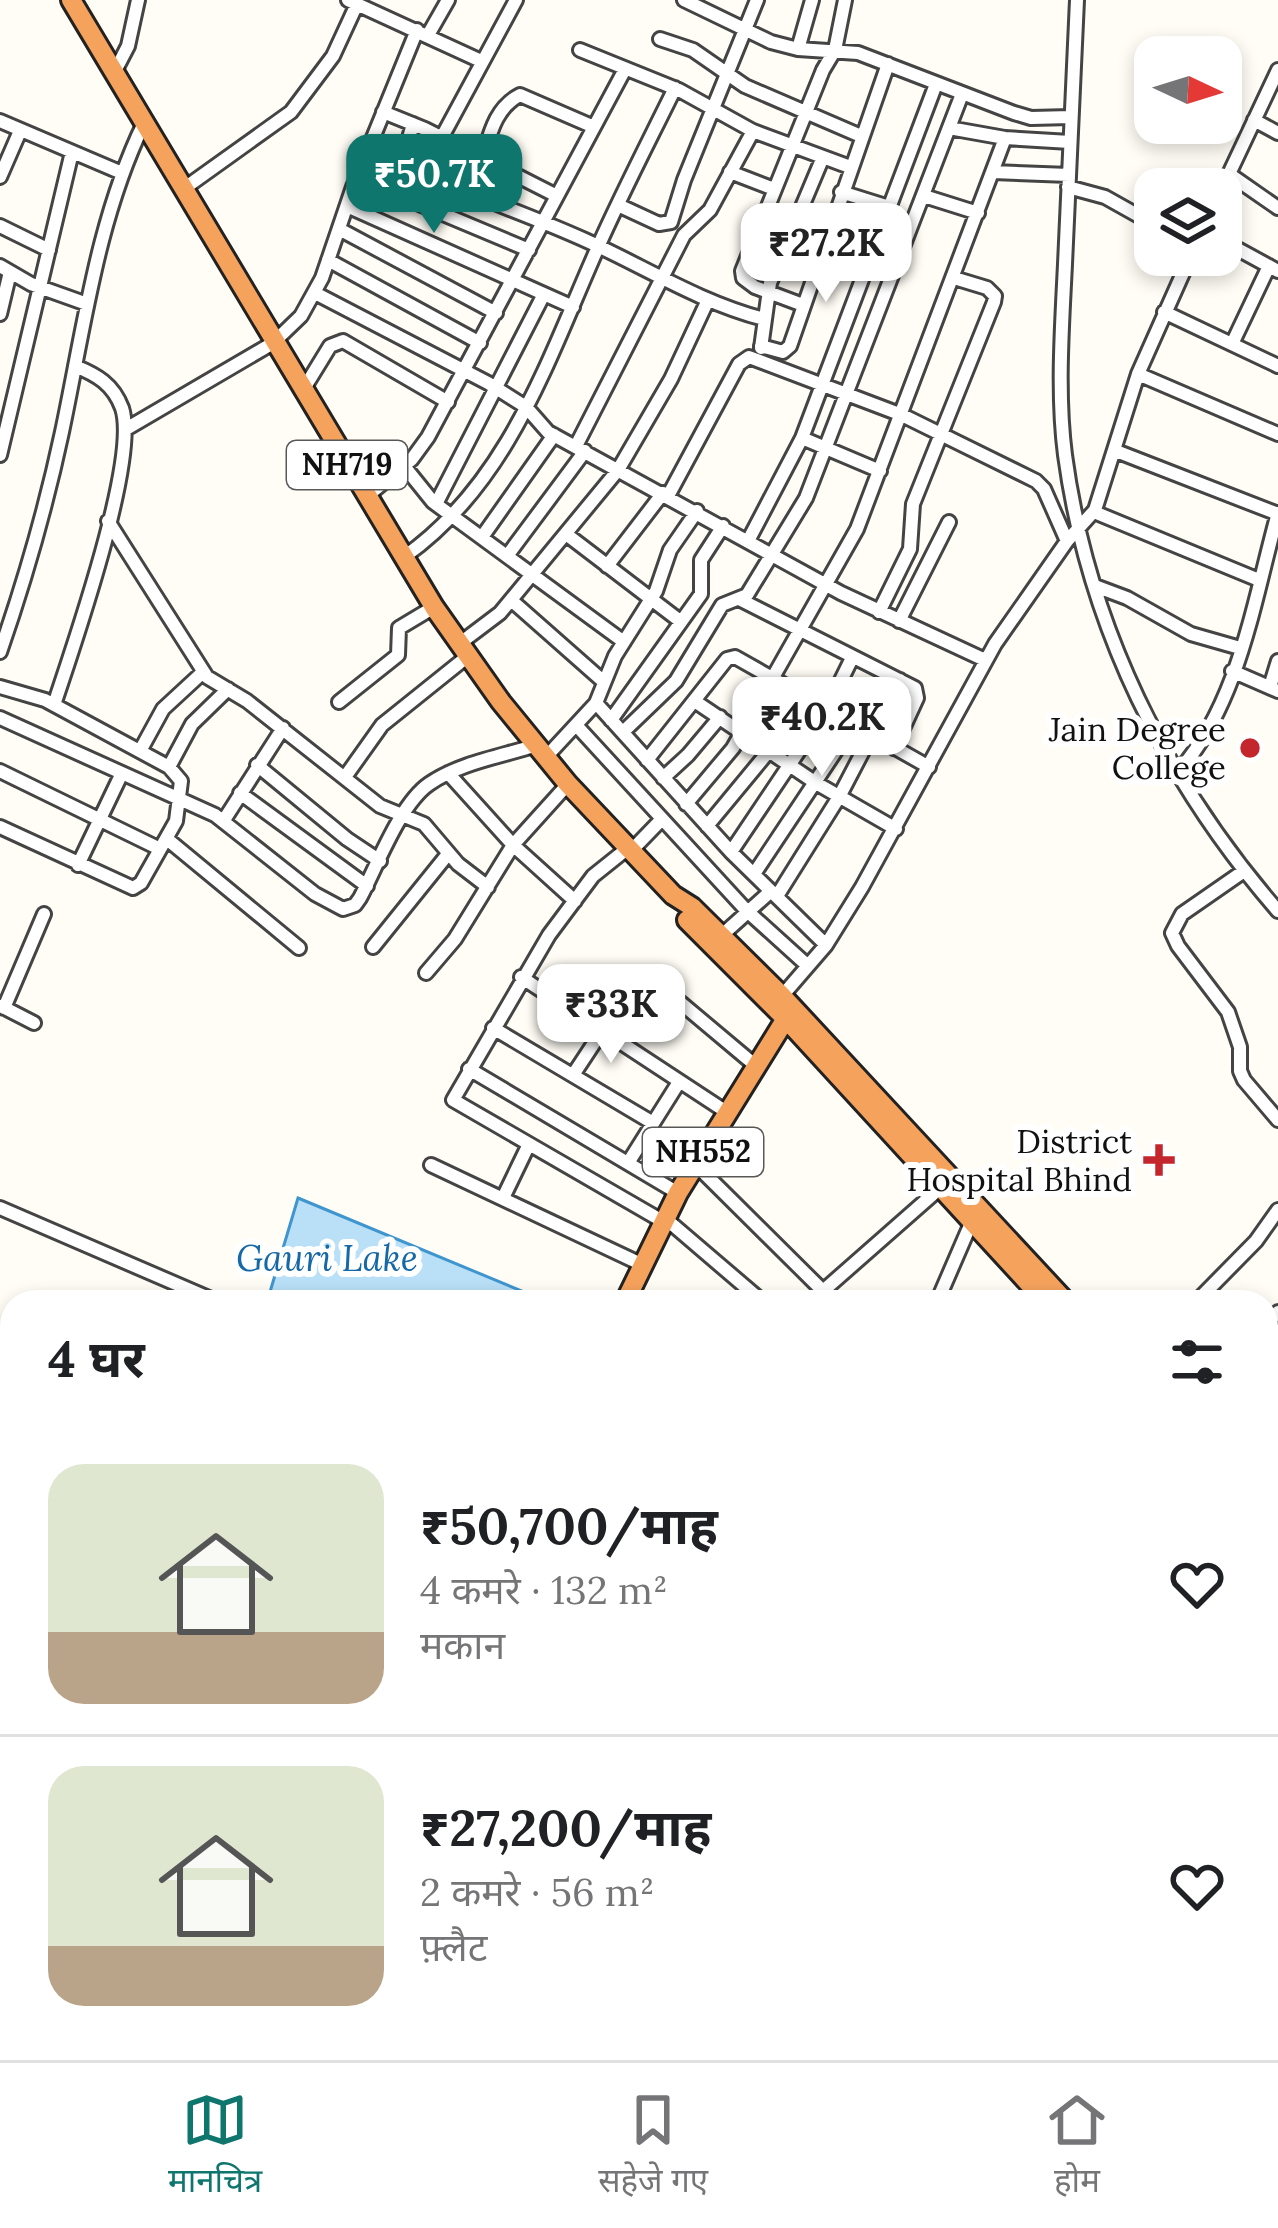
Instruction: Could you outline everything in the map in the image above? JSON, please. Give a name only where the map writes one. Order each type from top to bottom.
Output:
[{"type":"highway","name":"NH719","points":[[71,0],[273,343],[463,650],[568,784],[673,895],[721,936],[975,1215],[1036,1290]]},
{"type":"highway","name":"NH719","points":[[673,895],[683,916],[787,1008],[939,1189],[975,1215],[1053,1290]]},
{"type":"highway","name":"NH552","points":[[632,1290],[678,1193],[787,1008]]},
{"type":"street","points":[[114,73],[128,46],[138,0]]},
{"type":"street","points":[[126,429],[273,343],[301,316],[328,260],[383,112],[422,33],[448,0]]},
{"type":"street","points":[[442,137],[517,0]]},
{"type":"street","points":[[684,0],[700,3],[747,32],[798,49],[835,50],[888,64],[1031,118],[1071,117]]},
{"type":"street","points":[[618,205],[659,224],[671,222],[757,0]]},
{"type":"street","points":[[798,49],[812,0]]},
{"type":"street","points":[[803,305],[748,283],[742,271],[835,50],[845,0]]},
{"type":"street","points":[[1072,536],[1063,407],[1077,0]]},
{"type":"street","points":[[182,190],[262,135],[301,101],[333,56],[353,2],[378,6],[481,61]]},
{"type":"street","points":[[660,39],[693,50],[728,77],[861,136]]},
{"type":"street","points":[[580,50],[674,88],[753,131],[850,167]]},
{"type":"street","points":[[607,566],[665,495],[739,364],[760,353],[787,350],[888,64]]},
{"type":"street","points":[[367,496],[419,451],[623,70]]},
{"type":"street","points":[[1231,168],[1278,70]]},
{"type":"street","points":[[748,541],[802,438],[936,84]]},
{"type":"street","points":[[404,557],[454,515],[479,486],[526,407],[674,88]]},
{"type":"street","points":[[623,733],[676,681],[722,605],[747,595],[806,498],[962,94]]},
{"type":"street","points":[[482,160],[496,117],[520,95],[594,127]]},
{"type":"street","points":[[383,112],[557,196]]},
{"type":"street","points":[[1254,120],[1278,133]]},
{"type":"street","points":[[0,122],[122,173]]},
{"type":"street","points":[[0,652],[54,466],[87,304],[122,173],[143,123]]},
{"type":"street","points":[[413,124],[404,149],[405,163],[500,207],[544,221],[707,302],[764,319]]},
{"type":"street","points":[[949,128],[1070,142]]},
{"type":"street","points":[[0,177],[20,131]]},
{"type":"street","points":[[507,556],[580,448],[684,235],[710,210],[753,131]]},
{"type":"street","points":[[686,804],[727,757],[857,529],[1005,138]]},
{"type":"street","points":[[0,455],[72,152]]},
{"type":"street","points":[[760,353],[768,292],[823,157]]},
{"type":"street","points":[[730,172],[775,189]]},
{"type":"street","points":[[993,172],[1068,181],[1134,213]]},
{"type":"street","points":[[357,178],[529,250]]},
{"type":"street","points":[[1242,182],[1278,208]]},
{"type":"street","points":[[841,192],[889,207]]},
{"type":"street","points":[[924,196],[978,213]]},
{"type":"street","points":[[346,206],[573,307]]},
{"type":"street","points":[[0,226],[49,250]]},
{"type":"street","points":[[339,229],[496,313]]},
{"type":"street","points":[[1232,344],[1274,269],[1242,251]]},
{"type":"street","points":[[328,260],[480,343]]},
{"type":"street","points":[[0,314],[5,269],[42,289],[87,304]]},
{"type":"street","points":[[787,1008],[808,966],[826,945],[896,829],[986,660],[1072,536],[1094,512],[1138,374],[1181,276]]},
{"type":"street","points":[[879,612],[910,548],[913,504],[995,296],[987,288],[954,278]]},
{"type":"street","points":[[315,292],[466,370],[526,407],[554,435],[824,584],[986,660]]},
{"type":"street","points":[[436,504],[544,294]]},
{"type":"street","points":[[345,777],[382,725],[534,575],[618,470],[671,379],[707,302]]},
{"type":"street","points":[[1164,313],[1278,366]]},
{"type":"street","points":[[302,391],[330,346],[343,341],[448,402]]},
{"type":"street","points":[[760,353],[942,433],[1044,488],[1072,536],[1121,663],[1176,774],[1244,872],[1278,911]]},
{"type":"street","points":[[54,705],[108,521],[126,429],[110,387],[75,366]]},
{"type":"street","points":[[1138,374],[1278,434]]},
{"type":"street","points":[[482,537],[554,435]]},
{"type":"street","points":[[802,438],[880,471]]},
{"type":"street","points":[[1116,451],[1278,513],[1275,538],[1232,671],[1207,734],[1176,774]]},
{"type":"street","points":[[404,466],[436,504],[624,642]]},
{"type":"street","points":[[0,718],[224,820],[328,902],[350,908],[418,794],[448,773],[541,751],[596,703],[624,642],[651,601],[670,550],[697,511]]},
{"type":"street","points":[[1094,512],[1259,580]]},
{"type":"street","points":[[108,521],[202,673],[283,728],[380,806],[424,824],[448,854],[488,887]]},
{"type":"street","points":[[899,621],[949,522]]},
{"type":"street","points":[[611,720],[701,594],[701,560],[723,526]]},
{"type":"street","points":[[566,534],[680,621]]},
{"type":"street","points":[[1095,586],[1191,634],[1240,648]]},
{"type":"street","points":[[0,598],[17,603]]},
{"type":"street","points":[[739,599],[919,694],[895,748]]},
{"type":"street","points":[[511,600],[604,682]]},
{"type":"street","points":[[338,702],[398,655],[399,628],[434,607]]},
{"type":"street","points":[[646,760],[730,657],[929,767]]},
{"type":"street","points":[[731,852],[827,709],[852,658]]},
{"type":"street","points":[[1232,671],[1274,689],[1278,661]]},
{"type":"street","points":[[140,751],[163,709],[202,673]]},
{"type":"street","points":[[721,936],[746,910],[774,893],[839,797],[900,680]]},
{"type":"street","points":[[0,686],[54,705],[169,766],[182,782],[180,802],[164,844],[141,883],[133,888],[0,827]]},
{"type":"street","points":[[169,766],[193,724],[227,689]]},
{"type":"street","points":[[706,826],[769,751],[804,697]]},
{"type":"street","points":[[696,702],[816,783],[896,829]]},
{"type":"street","points":[[596,703],[706,826],[826,945]]},
{"type":"street","points":[[663,778],[720,717]]},
{"type":"street","points":[[576,724],[746,910],[808,966]]},
{"type":"street","points":[[754,874],[854,724]]},
{"type":"street","points":[[224,820],[283,728]]},
{"type":"street","points":[[257,765],[380,861]]},
{"type":"street","points":[[0,772],[164,844],[299,948]]},
{"type":"street","points":[[448,773],[513,844],[575,901]]},
{"type":"street","points":[[78,865],[122,775]]},
{"type":"street","points":[[426,973],[450,946],[513,844],[568,784]]},
{"type":"street","points":[[240,793],[367,886]]},
{"type":"street","points":[[662,820],[599,869],[575,901],[521,977],[454,1102],[665,1220],[749,1290]]},
{"type":"street","points":[[373,947],[448,854]]},
{"type":"street","points":[[1244,872],[1182,914],[1172,932],[1224,1004],[1236,1034],[1244,1080],[1278,1120]]},
{"type":"street","points":[[34,1023],[2,1007],[44,914]]},
{"type":"street","points":[[521,977],[728,1113]]},
{"type":"street","points":[[675,998],[756,1066]]},
{"type":"street","points":[[493,1028],[653,1123]]},
{"type":"street","points":[[573,1075],[602,1031]]},
{"type":"street","points":[[469,1069],[678,1193]]},
{"type":"street","points":[[628,1163],[679,1082]]},
{"type":"street","points":[[502,1198],[529,1144]]},
{"type":"street","points":[[695,1164],[813,1290]]},
{"type":"street","points":[[431,1165],[643,1265]]},
{"type":"street","points":[[826,1290],[939,1189]]},
{"type":"street","points":[[0,1208],[190,1290]]},
{"type":"street","points":[[942,1290],[975,1215]]},
{"type":"street","points":[[1207,1290],[1277,1216]]},
{"type":"water","name":"Gauri Lake","points":[[298,1198],[519,1290],[271,1290]]},
{"type":"place","name":"Jain Degree College","points":[[1250,748]]},
{"type":"place","name":"District Hospital Bhind","points":[[1159,1160]]}]
